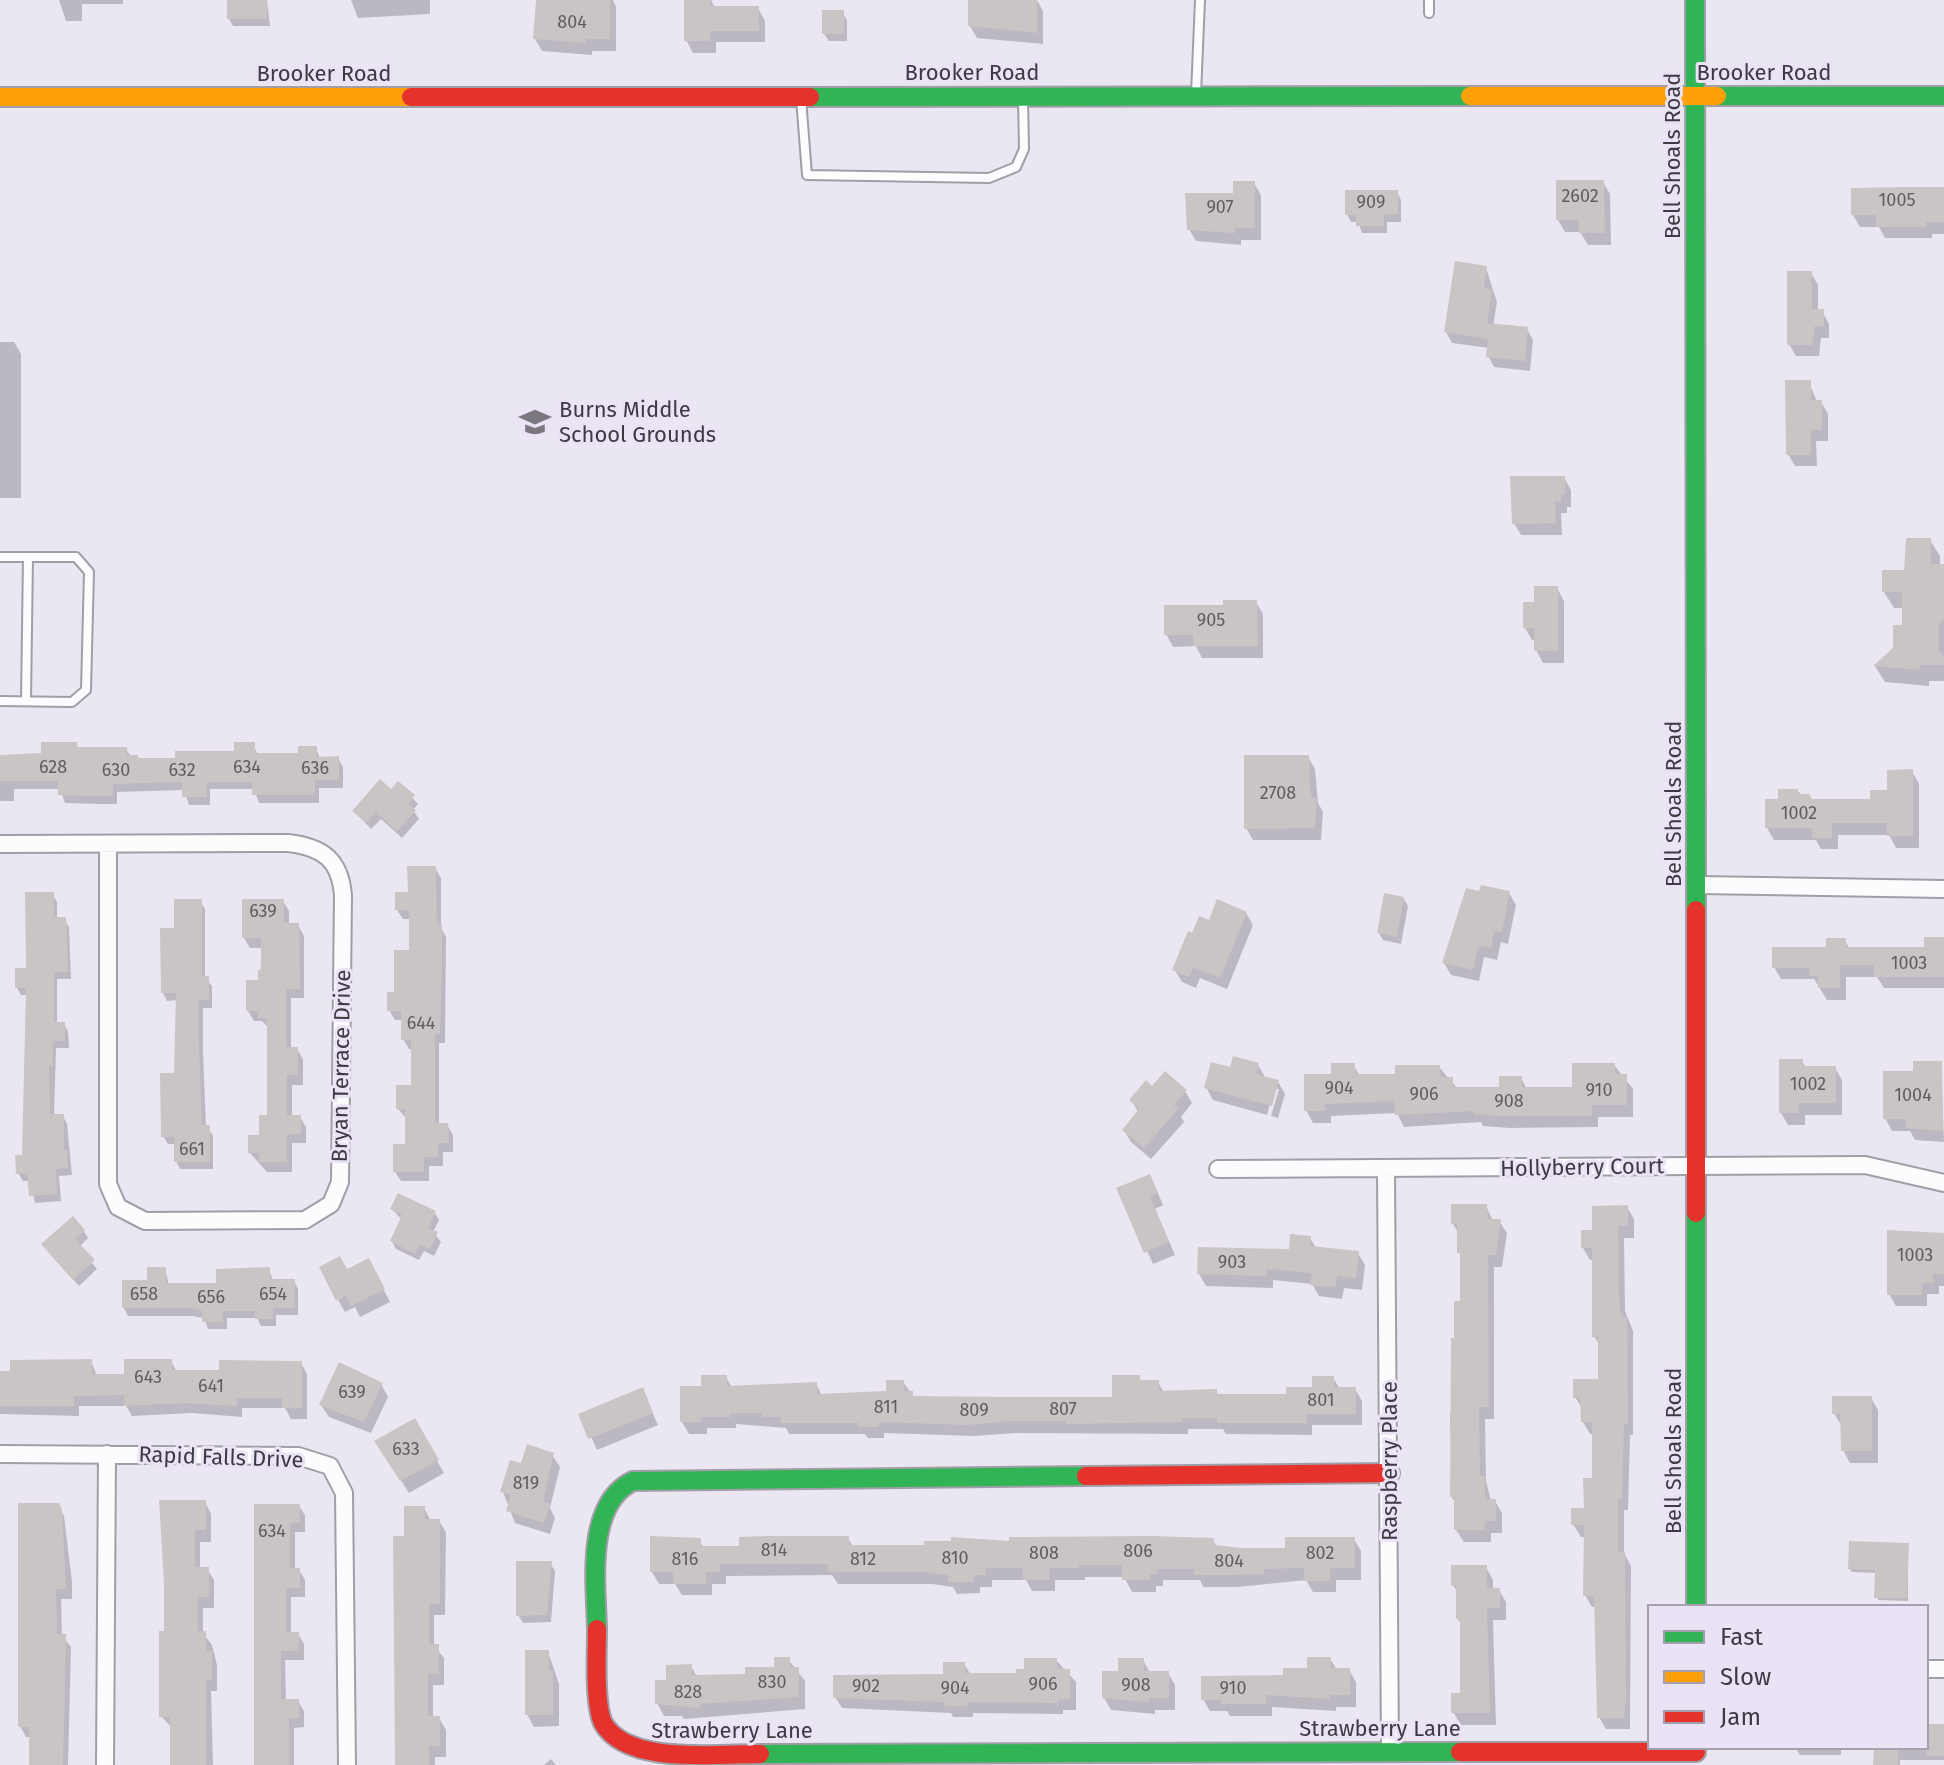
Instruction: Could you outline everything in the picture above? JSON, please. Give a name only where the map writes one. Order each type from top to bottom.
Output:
[{"type":"street","name":"Bell Shoals Road","points":[[1695,0],[1698,885],[1696,1605]]},
{"type":"street","name":"Brooker Road","points":[[0,97],[1944,96]]},
{"type":"street","name":"Bryan Terrace Drive","points":[[0,844],[108,844],[297,844],[318,848],[337,866],[343,895],[340,1182],[331,1204],[305,1220],[145,1221],[118,1207],[108,1184],[108,844]]},
{"type":"street","points":[[1698,885],[1944,889]]},
{"type":"street","name":"Hollyberry Court","points":[[1218,1169],[1386,1171],[1865,1165],[1944,1183]]},
{"type":"street","name":"Raspberry Place","points":[[1386,1171],[1390,1752]]},
{"type":"street","name":"Rapid Falls Drive","points":[[0,1454],[298,1456],[330,1466],[344,1493],[347,1765]]},
{"type":"street","points":[[105,1765],[107,1454]]},
{"type":"street","name":"Strawberry Lane","points":[[1390,1473],[646,1479],[623,1485],[607,1501],[598,1537],[599,1703],[607,1731],[620,1745],[643,1754],[818,1760],[1390,1752],[1696,1755]]},
{"type":"lane","points":[[1196,95],[1200,0]]},
{"type":"lane","points":[[1429,0],[1429,13]]},
{"type":"lane","points":[[801,97],[807,175],[989,178],[1016,167],[1024,149],[1023,96]]},
{"type":"lane","points":[[0,557],[76,557],[89,572],[86,690],[72,702],[0,701]]},
{"type":"lane","points":[[26,701],[28,557]]},
{"type":"building","points":[[227,0],[267,0],[267,19],[227,19]]},
{"type":"building","points":[[536,0],[610,0],[610,39],[586,39],[586,43],[533,39]]},
{"type":"building","points":[[684,0],[710,0],[710,6],[759,6],[759,31],[710,31],[710,41],[684,41]]},
{"type":"building","points":[[968,0],[1037,0],[1037,33],[968,26]]},
{"type":"building","points":[[822,10],[844,10],[844,34],[822,34]]},
{"type":"building","points":[[1556,180],[1604,180],[1605,233],[1579,233],[1579,220],[1556,220]]},
{"type":"building","points":[[1233,181],[1255,181],[1255,228],[1235,228],[1235,233],[1187,230],[1185,193],[1233,193]]},
{"type":"building","points":[[1944,187],[1944,222],[1926,222],[1926,227],[1876,227],[1876,215],[1851,215],[1851,188]]},
{"type":"building","points":[[1345,190],[1398,190],[1398,214],[1384,215],[1384,226],[1356,226],[1356,215],[1345,215]]},
{"type":"building","points":[[1455,261],[1487,266],[1484,288],[1492,290],[1487,323],[1528,327],[1525,361],[1486,357],[1488,339],[1444,332]]},
{"type":"building","points":[[1787,271],[1812,271],[1812,309],[1824,309],[1824,326],[1815,326],[1812,345],[1787,345]]},
{"type":"building","points":[[1785,380],[1811,380],[1811,400],[1822,400],[1822,430],[1811,430],[1811,455],[1786,455]]},
{"type":"building","points":[[1510,476],[1565,476],[1565,495],[1561,495],[1561,501],[1555,501],[1556,523],[1512,524]]},
{"type":"building","points":[[1906,538],[1931,538],[1931,564],[1944,564],[1944,619],[1939,624],[1939,651],[1944,656],[1944,665],[1920,665],[1920,670],[1873,666],[1893,648],[1893,625],[1902,625],[1902,592],[1882,592],[1882,570],[1904,570]]},
{"type":"building","points":[[1534,586],[1558,586],[1558,651],[1534,651],[1534,628],[1523,628],[1523,602],[1534,602]]},
{"type":"building","points":[[1223,600],[1257,600],[1258,646],[1193,646],[1193,635],[1164,635],[1164,605],[1223,605]]},
{"type":"building","points":[[41,742],[77,742],[77,747],[127,747],[127,755],[138,755],[138,758],[175,758],[175,751],[234,751],[234,742],[255,742],[255,753],[298,753],[298,746],[317,746],[317,757],[339,756],[339,780],[315,780],[315,795],[252,795],[252,782],[207,782],[207,797],[182,797],[182,782],[113,784],[113,796],[95,796],[58,795],[58,781],[0,781],[0,755],[41,753]]},
{"type":"building","points":[[1244,755],[1309,755],[1310,788],[1312,798],[1317,798],[1315,828],[1244,829]]},
{"type":"building","points":[[1913,769],[1913,836],[1887,836],[1887,823],[1832,823],[1832,838],[1812,838],[1812,828],[1765,828],[1765,799],[1778,799],[1778,789],[1798,789],[1798,794],[1809,794],[1812,799],[1870,799],[1870,790],[1887,790],[1887,770]]},
{"type":"building","points":[[380,779],[391,789],[398,781],[415,795],[408,804],[416,810],[397,831],[376,812],[366,823],[352,811]]},
{"type":"building","points":[[407,866],[436,866],[437,925],[442,925],[440,1034],[435,1034],[435,1123],[448,1123],[449,1143],[438,1143],[438,1157],[424,1157],[424,1172],[393,1172],[393,1144],[405,1144],[405,1109],[396,1109],[396,1085],[411,1085],[411,1040],[401,1040],[401,1011],[387,1011],[387,992],[394,992],[394,950],[409,950],[409,910],[395,910],[395,892],[408,892]]},
{"type":"building","points":[[1481,885],[1510,891],[1502,932],[1494,931],[1491,948],[1478,946],[1473,970],[1442,963],[1466,888],[1479,891]]},
{"type":"building","points":[[25,892],[54,892],[54,917],[66,917],[68,972],[54,972],[54,1022],[65,1022],[65,1041],[53,1041],[53,1066],[49,1066],[50,1114],[64,1114],[64,1150],[67,1150],[68,1168],[56,1169],[57,1194],[29,1196],[27,1173],[16,1174],[15,1155],[22,1155],[26,988],[15,988],[15,968],[26,968]]},
{"type":"building","points":[[1384,893],[1404,897],[1397,937],[1377,933]]},
{"type":"building","points":[[174,899],[202,899],[202,976],[209,976],[209,1000],[199,1000],[199,1044],[202,1125],[210,1125],[210,1162],[174,1162],[174,1137],[161,1137],[160,1073],[174,1073],[176,993],[161,993],[160,928],[174,928]]},
{"type":"building","points":[[242,899],[284,899],[284,923],[299,923],[300,989],[286,989],[286,1047],[298,1047],[298,1075],[287,1075],[287,1115],[301,1115],[301,1134],[287,1134],[287,1162],[259,1162],[259,1153],[248,1153],[248,1135],[259,1135],[259,1115],[267,1115],[267,1018],[258,1018],[258,1011],[246,1011],[246,980],[258,980],[258,970],[261,970],[261,938],[242,938]]},
{"type":"building","points":[[1217,899],[1247,912],[1220,978],[1193,967],[1189,977],[1172,970],[1188,931],[1192,933],[1199,916],[1209,920]]},
{"type":"building","points":[[1924,937],[1944,937],[1944,977],[1874,977],[1874,965],[1840,965],[1840,988],[1818,988],[1818,976],[1809,976],[1809,968],[1772,968],[1772,947],[1826,947],[1826,938],[1846,938],[1846,947],[1924,947]]},
{"type":"building","points":[[1233,1056],[1259,1063],[1256,1074],[1279,1080],[1272,1106],[1204,1088],[1211,1062],[1230,1067]]},
{"type":"building","points":[[1779,1059],[1803,1059],[1803,1066],[1836,1066],[1836,1103],[1799,1103],[1799,1113],[1779,1113]]},
{"type":"building","points":[[1913,1061],[1942,1061],[1943,1131],[1906,1128],[1906,1119],[1883,1119],[1883,1071],[1913,1071]]},
{"type":"building","points":[[1331,1063],[1355,1063],[1355,1074],[1395,1074],[1395,1065],[1440,1065],[1440,1077],[1453,1077],[1453,1087],[1499,1087],[1499,1076],[1522,1076],[1522,1087],[1572,1087],[1572,1063],[1615,1063],[1615,1074],[1627,1074],[1627,1105],[1592,1105],[1592,1116],[1502,1116],[1474,1114],[1474,1111],[1395,1115],[1395,1101],[1325,1104],[1325,1111],[1304,1111],[1304,1074],[1331,1074]]},
{"type":"building","points":[[1165,1071],[1187,1090],[1174,1105],[1179,1108],[1144,1148],[1122,1130],[1139,1109],[1129,1100],[1146,1080],[1152,1086]]},
{"type":"building","points":[[1150,1174],[1158,1193],[1150,1196],[1169,1242],[1144,1253],[1116,1188]]},
{"type":"building","points":[[398,1193],[436,1211],[428,1228],[438,1232],[430,1249],[420,1245],[415,1254],[390,1241],[402,1215],[390,1209]]},
{"type":"building","points":[[1451,1204],[1487,1204],[1488,1219],[1501,1219],[1496,1255],[1488,1255],[1489,1407],[1479,1407],[1480,1476],[1485,1476],[1485,1499],[1496,1499],[1496,1521],[1485,1521],[1485,1530],[1454,1530],[1454,1497],[1450,1497],[1451,1338],[1454,1338],[1454,1301],[1460,1301],[1460,1253],[1457,1253],[1457,1224],[1451,1224]]},
{"type":"building","points":[[1628,1205],[1628,1226],[1618,1226],[1619,1297],[1621,1317],[1627,1317],[1628,1424],[1624,1424],[1622,1499],[1618,1499],[1618,1552],[1625,1552],[1626,1697],[1624,1718],[1597,1718],[1594,1596],[1583,1596],[1584,1525],[1571,1525],[1571,1508],[1584,1508],[1583,1478],[1592,1478],[1592,1422],[1581,1422],[1580,1398],[1573,1398],[1573,1379],[1598,1379],[1598,1337],[1592,1337],[1592,1248],[1581,1248],[1581,1230],[1592,1230],[1592,1206]]},
{"type":"building","points":[[73,1216],[85,1230],[75,1239],[95,1260],[73,1280],[41,1244]]},
{"type":"building","points":[[1887,1230],[1944,1233],[1944,1274],[1933,1274],[1933,1283],[1922,1283],[1922,1295],[1887,1295]]},
{"type":"building","points":[[1290,1234],[1311,1236],[1310,1246],[1359,1251],[1356,1278],[1337,1276],[1336,1287],[1310,1285],[1312,1273],[1267,1269],[1267,1276],[1197,1274],[1198,1247],[1289,1249]]},
{"type":"building","points":[[340,1256],[347,1269],[369,1258],[385,1289],[351,1306],[346,1296],[336,1301],[319,1267]]},
{"type":"building","points":[[147,1267],[166,1267],[166,1283],[216,1283],[216,1269],[270,1267],[270,1279],[295,1279],[295,1308],[273,1308],[273,1319],[255,1319],[255,1311],[223,1311],[223,1322],[202,1322],[202,1311],[187,1308],[122,1308],[122,1280],[147,1280]]},
{"type":"building","points":[[92,1359],[92,1374],[124,1374],[124,1359],[172,1359],[172,1370],[219,1370],[219,1360],[302,1361],[302,1408],[282,1408],[282,1398],[237,1398],[237,1406],[185,1403],[124,1406],[124,1395],[74,1396],[74,1406],[0,1406],[0,1371],[10,1371],[10,1360]]},
{"type":"building","points":[[339,1362],[383,1383],[364,1422],[319,1405]]},
{"type":"building","points":[[701,1375],[727,1375],[727,1386],[817,1382],[817,1394],[886,1391],[886,1380],[904,1380],[904,1391],[913,1391],[913,1396],[1008,1397],[1112,1397],[1112,1375],[1140,1375],[1140,1380],[1159,1380],[1159,1391],[1217,1389],[1217,1394],[1286,1394],[1286,1387],[1312,1387],[1312,1376],[1334,1376],[1334,1387],[1356,1387],[1356,1414],[1306,1414],[1307,1423],[1217,1423],[1217,1418],[1182,1418],[1182,1422],[1066,1424],[1066,1421],[967,1425],[879,1422],[879,1427],[859,1427],[859,1423],[781,1423],[781,1417],[762,1417],[762,1413],[731,1413],[731,1417],[701,1417],[701,1422],[680,1422],[680,1386],[701,1386]]},
{"type":"building","points":[[643,1387],[653,1413],[588,1439],[578,1414]]},
{"type":"building","points":[[1832,1396],[1872,1396],[1872,1451],[1841,1451],[1840,1414],[1832,1414]]},
{"type":"building","points":[[415,1418],[439,1460],[400,1481],[374,1441]]},
{"type":"building","points":[[527,1444],[554,1453],[543,1501],[550,1504],[544,1523],[506,1511],[511,1495],[500,1492],[510,1460],[521,1463]]},
{"type":"building","points":[[159,1500],[206,1500],[206,1530],[195,1530],[195,1567],[209,1567],[209,1597],[197,1597],[198,1631],[206,1631],[206,1651],[212,1651],[212,1680],[206,1680],[206,1765],[170,1765],[170,1717],[159,1717],[159,1631],[164,1631],[164,1584]]},
{"type":"building","points":[[18,1503],[59,1503],[62,1509],[66,1589],[56,1589],[57,1634],[66,1634],[63,1765],[29,1765],[29,1727],[18,1727]]},
{"type":"building","points":[[254,1504],[300,1504],[300,1523],[290,1523],[290,1568],[300,1568],[300,1588],[286,1588],[286,1632],[299,1632],[299,1651],[281,1651],[281,1699],[299,1699],[299,1718],[289,1718],[289,1765],[254,1765]]},
{"type":"building","points":[[404,1506],[425,1506],[425,1519],[440,1519],[440,1604],[429,1604],[429,1644],[439,1644],[439,1674],[428,1674],[428,1716],[440,1716],[440,1746],[429,1746],[429,1765],[395,1765],[393,1536],[404,1536]]},
{"type":"building","points":[[650,1536],[701,1538],[701,1546],[739,1546],[739,1537],[767,1536],[849,1536],[849,1545],[924,1545],[924,1541],[951,1541],[951,1537],[1009,1541],[1009,1537],[1152,1536],[1214,1538],[1214,1545],[1243,1548],[1285,1548],[1285,1537],[1355,1537],[1355,1568],[1330,1568],[1330,1581],[1304,1581],[1304,1568],[1264,1569],[1264,1574],[1230,1575],[1194,1575],[1194,1569],[1157,1569],[1157,1574],[1150,1574],[1150,1580],[1122,1580],[1122,1565],[1079,1565],[1079,1568],[1049,1568],[1049,1580],[1023,1580],[1023,1568],[986,1568],[986,1575],[974,1575],[974,1582],[948,1582],[948,1575],[924,1572],[828,1572],[828,1564],[720,1564],[720,1572],[706,1572],[706,1584],[673,1584],[673,1572],[650,1572]]},
{"type":"building","points":[[1849,1541],[1909,1543],[1907,1598],[1874,1598],[1875,1570],[1848,1569]]},
{"type":"building","points":[[516,1561],[552,1561],[547,1615],[516,1616]]},
{"type":"building","points":[[1451,1565],[1487,1565],[1487,1588],[1500,1588],[1500,1608],[1487,1608],[1490,1713],[1451,1713],[1451,1693],[1460,1693],[1460,1619],[1456,1619],[1456,1586],[1451,1586]]},
{"type":"building","points":[[525,1650],[549,1650],[549,1670],[553,1670],[553,1715],[525,1715]]},
{"type":"building","points":[[774,1657],[790,1657],[790,1667],[799,1667],[799,1697],[700,1704],[700,1708],[655,1704],[655,1680],[666,1680],[666,1665],[692,1664],[692,1675],[745,1674],[745,1667],[774,1667]]},
{"type":"building","points":[[1307,1657],[1331,1657],[1331,1668],[1350,1668],[1350,1695],[1330,1695],[1330,1699],[1266,1695],[1266,1704],[1221,1704],[1221,1700],[1201,1700],[1201,1676],[1283,1675],[1283,1668],[1307,1668]]},
{"type":"building","points":[[1024,1658],[1057,1658],[1057,1669],[1070,1669],[1070,1699],[1058,1700],[1058,1703],[967,1702],[967,1706],[945,1706],[945,1702],[833,1698],[833,1675],[943,1674],[943,1662],[965,1662],[965,1673],[1016,1673],[1016,1669],[1024,1669]]},
{"type":"building","points":[[1118,1658],[1144,1658],[1144,1671],[1169,1671],[1169,1698],[1149,1698],[1149,1702],[1102,1698],[1102,1671],[1118,1671]]},
{"type":"building","points":[[1928,1724],[1944,1724],[1944,1756],[1926,1756]]},
{"type":"building","points":[[1874,1749],[1898,1749],[1898,1765],[1873,1765]]},
{"type":"traffic: fast","points":[[1695,0],[1696,910]]},
{"type":"traffic: fast","points":[[810,97],[1470,96]]},
{"type":"traffic: fast","points":[[1717,96],[1944,96]]},
{"type":"traffic: fast","points":[[1696,1213],[1696,1605]]},
{"type":"traffic: fast","points":[[597,1629],[595,1568],[600,1526],[618,1492],[633,1481],[1086,1476]]},
{"type":"traffic: fast","points":[[760,1754],[1460,1752]]},
{"type":"traffic: slow","points":[[1470,96],[1717,96]]},
{"type":"traffic: slow","points":[[0,97],[411,97]]},
{"type":"traffic: jam","points":[[411,97],[810,97]]},
{"type":"traffic: jam","points":[[1696,910],[1696,1213]]},
{"type":"traffic: jam","points":[[1086,1476],[1390,1473]]},
{"type":"traffic: jam","points":[[597,1629],[598,1703],[603,1723],[615,1736],[631,1746],[673,1754],[760,1754]]},
{"type":"traffic: jam","points":[[1460,1752],[1696,1752]]},
{"type":"place","name":"Burns Middle School Grounds","points":[[535,422]]}]
